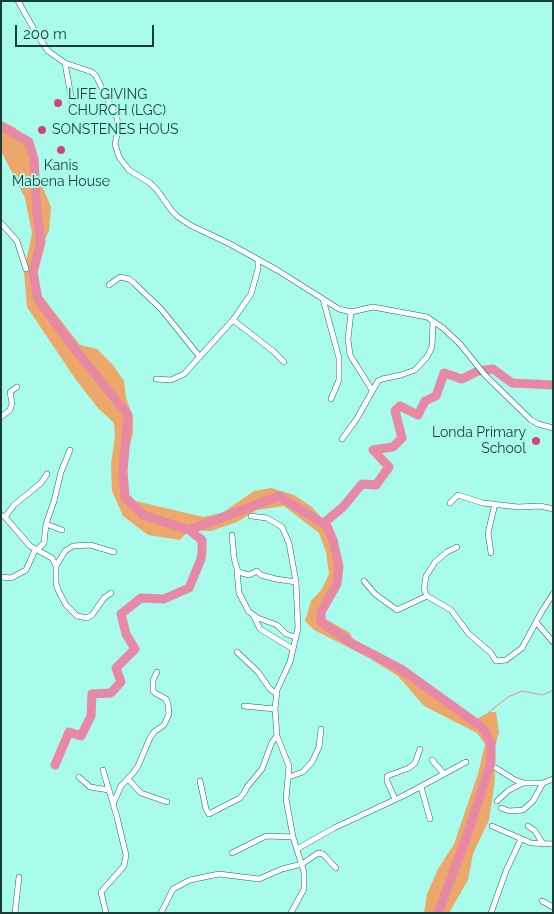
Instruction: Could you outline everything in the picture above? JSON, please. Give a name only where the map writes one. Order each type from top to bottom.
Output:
[{"type":"street","points":[[18,1],[48,51],[65,63],[92,72],[99,80],[117,118],[116,147],[119,157],[126,166],[157,190],[172,211],[190,226],[230,244],[277,270],[340,309],[351,312],[373,307],[418,315],[433,321],[460,344],[485,374],[532,420],[553,428]]},
{"type":"street","points":[[65,63],[72,102]]},
{"type":"street","points":[[1,223],[17,241],[26,269]]},
{"type":"street","points":[[156,379],[167,380],[179,377],[188,370],[233,320],[250,294],[258,269],[258,260]]},
{"type":"street","points":[[109,285],[120,277],[134,283],[161,309],[200,357]]},
{"type":"street","points":[[323,298],[339,358],[338,380],[331,399]]},
{"type":"street","points":[[351,312],[348,340],[350,356],[372,390]]},
{"type":"street","points":[[233,320],[284,362]]},
{"type":"street","points":[[342,439],[356,420],[372,390],[382,379],[408,374],[418,368],[430,353],[433,321]]},
{"type":"street","points":[[1,416],[10,410],[12,403],[10,392],[17,387]]},
{"type":"street","points":[[1,577],[11,578],[26,570],[36,550],[44,543],[46,524],[61,472],[70,450]]},
{"type":"street","points":[[47,474],[41,483],[3,516],[24,540],[36,550],[52,558],[56,566],[58,590],[66,605],[77,616],[87,618],[92,615],[110,593]]},
{"type":"street","points":[[450,502],[458,496],[469,500],[495,504],[518,507],[540,506],[553,509]]},
{"type":"street","points":[[491,552],[488,533],[495,504]]},
{"type":"street","points":[[251,516],[267,518],[282,526],[290,543],[296,582],[298,618],[296,638],[287,669],[279,683],[275,709],[277,736],[289,766],[286,799],[304,872],[304,890],[291,913]]},
{"type":"street","points":[[46,524],[62,530]]},
{"type":"street","points":[[232,535],[240,593],[245,606],[253,615],[260,629],[293,650]]},
{"type":"street","points":[[56,566],[65,550],[73,546],[90,545],[114,552]]},
{"type":"street","points":[[457,547],[440,556],[429,570],[424,586],[428,596],[451,610],[469,634],[491,653],[496,661],[506,660],[519,651],[553,594]]},
{"type":"street","points":[[237,570],[252,575],[257,571],[276,579],[296,582]]},
{"type":"street","points":[[364,581],[376,594],[398,610],[428,596]]},
{"type":"street","points":[[253,615],[277,625],[286,634],[296,638]]},
{"type":"street","points":[[536,622],[553,642]]},
{"type":"street","points":[[237,652],[258,672],[270,689],[277,694]]},
{"type":"street","points":[[113,804],[118,792],[134,772],[150,738],[154,732],[164,725],[169,714],[166,699],[155,694],[153,691],[153,680],[158,672]]},
{"type":"street","points":[[244,706],[275,709]]},
{"type":"street","points":[[289,778],[303,772],[312,762],[319,747],[321,729]]},
{"type":"street","points":[[200,781],[206,810],[209,814],[240,798],[262,769],[272,742],[277,736]]},
{"type":"street","points":[[395,799],[387,781],[387,776],[410,768],[416,763],[420,749]]},
{"type":"street","points":[[432,760],[444,774]]},
{"type":"street","points":[[297,849],[334,828],[421,787],[466,762]]},
{"type":"street","points":[[496,768],[515,780],[524,783],[543,783],[553,779]]},
{"type":"street","points":[[103,770],[125,845],[126,860],[124,866],[101,892],[106,913]]},
{"type":"street","points":[[79,777],[90,787],[109,790]]},
{"type":"street","points":[[128,778],[141,793],[168,802]]},
{"type":"street","points":[[497,801],[509,790],[524,783]]},
{"type":"street","points":[[501,808],[509,811],[523,810],[533,801],[543,783]]},
{"type":"street","points":[[421,787],[430,819]]},
{"type":"street","points":[[492,826],[531,843],[553,844]]},
{"type":"street","points":[[528,826],[535,831],[543,844]]},
{"type":"street","points":[[232,853],[266,836],[294,837]]},
{"type":"street","points":[[490,913],[521,839]]},
{"type":"street","points":[[161,913],[173,889],[190,880],[218,874],[259,879],[282,869],[302,864],[318,853],[322,854],[336,868]]},
{"type":"street","points":[[15,913],[20,877]]},
{"type":"street","points":[[542,901],[553,907]]},
{"type":"shaded area","points":[[1,121],[14,127],[26,139],[30,157],[51,207],[49,231],[35,275],[41,295],[80,345],[97,349],[113,365],[124,381],[126,398],[133,417],[133,433],[126,461],[124,487],[131,500],[203,517],[222,513],[254,491],[271,488],[294,495],[312,507],[330,528],[337,548],[338,581],[319,615],[350,633],[355,645],[400,667],[428,689],[439,693],[449,704],[477,719],[489,712],[496,712],[499,732],[494,751],[495,780],[489,820],[473,854],[468,880],[449,913],[424,913],[427,894],[438,869],[454,844],[478,774],[485,744],[477,733],[424,706],[398,676],[369,658],[314,630],[305,621],[311,601],[322,589],[329,574],[326,552],[319,533],[284,506],[257,510],[237,522],[211,531],[189,530],[180,540],[148,535],[123,516],[112,491],[111,465],[115,436],[114,423],[98,408],[76,380],[27,307],[24,272],[32,233],[25,198],[1,151]]},
{"type":"waterway","points":[[1,126],[29,142],[34,159],[37,214],[41,242],[33,272],[38,299],[74,348],[128,415],[123,471],[125,497],[143,515],[189,530],[279,496],[327,526],[333,540],[339,566],[337,584],[321,612],[321,622],[353,644],[401,669],[483,728],[491,743],[491,762],[468,833],[438,913]]},
{"type":"waterway","points":[[325,522],[343,507],[362,484],[376,485],[389,467],[373,450],[393,447],[402,438],[395,411],[400,406],[418,415],[425,401],[436,396],[444,373],[462,379],[478,371],[493,369],[512,383],[553,385]]},
{"type":"waterway","points":[[55,765],[69,732],[81,736],[91,716],[92,694],[111,693],[121,682],[116,668],[135,649],[126,634],[121,614],[141,598],[164,599],[189,588],[201,559],[202,551],[202,540],[189,530]]},
{"type":"waterway","points":[[489,712],[508,697],[522,691],[543,695],[553,690]]},
{"type":"place","name":"LIFE GIVING CHURCH (LGC)","points":[[58,103]]},
{"type":"place","name":"SONSTENES HOUS","points":[[42,130]]},
{"type":"place","name":"Kanis Mabena House","points":[[61,150]]},
{"type":"place","name":"Londa Primary School","points":[[536,441]]}]
